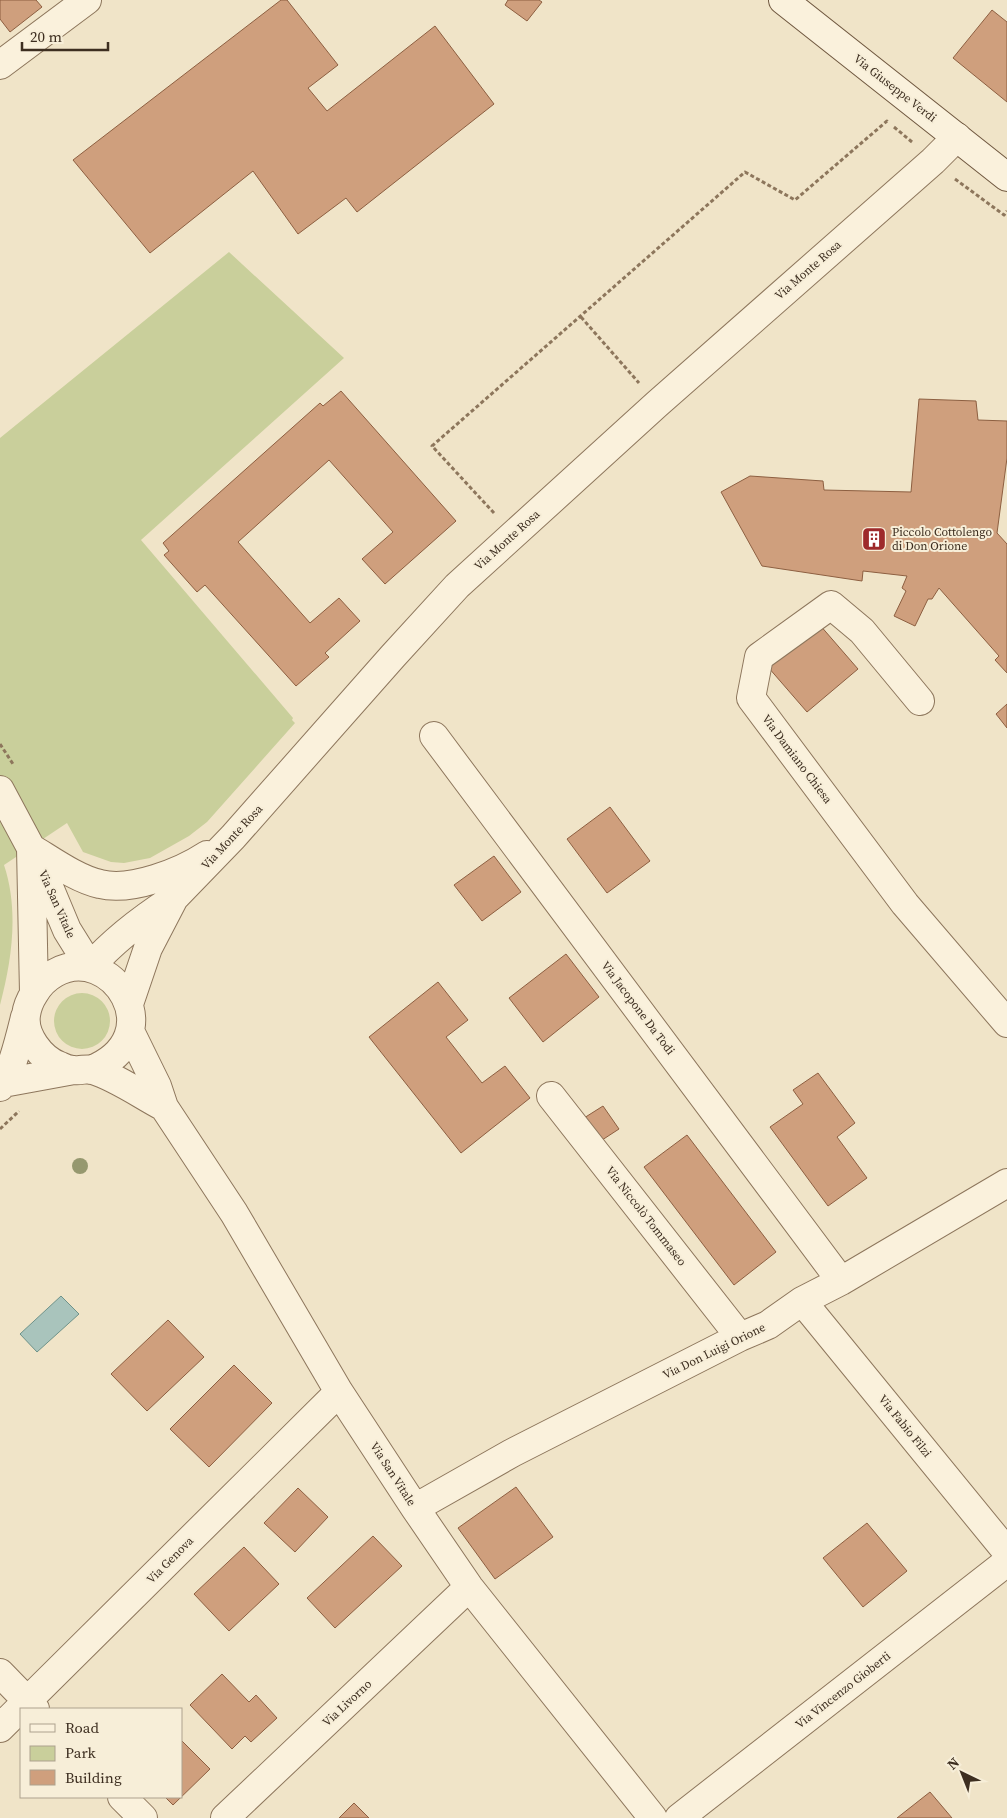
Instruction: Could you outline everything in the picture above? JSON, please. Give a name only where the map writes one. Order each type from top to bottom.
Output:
[{"type":"street","points":[[0,65],[87,0]]},
{"type":"street","name":"Via Giuseppe Verdi","points":[[783,0],[1007,177]]},
{"type":"street","name":"Via Monte Rosa","points":[[129,1004],[148,948],[174,898],[233,837],[457,586],[658,404],[933,161],[957,137]]},
{"type":"street","name":"Via Damiano Chiesa","points":[[920,701],[862,631],[831,605],[759,656],[751,698],[905,904],[1007,1023]]},
{"type":"street","name":"Via Jacopone Da Todi","points":[[434,736],[841,1281]]},
{"type":"street","name":"Via San Vitale","points":[[0,790],[44,875],[67,930],[90,967]]},
{"type":"street","points":[[31,848],[74,873],[100,884],[130,885],[156,879],[179,869],[203,857],[233,837]]},
{"type":"street","name":"Via San Vitale","points":[[30,1005],[33,896],[31,848]]},
{"type":"street","points":[[90,967],[127,931],[174,898]]},
{"type":"street","points":[[79,966],[90,967],[112,980],[121,990],[129,1004],[132,1021],[129,1037],[119,1052],[107,1063],[83,1070],[2,1085],[30,1005],[39,985],[64,969],[79,966]]},
{"type":"street","points":[[30,1005],[29,1035],[39,1052],[58,1066],[83,1070]]},
{"type":"street","name":"Via San Vitale","points":[[130,1031],[157,1086],[164,1107],[234,1213],[339,1392],[415,1508],[469,1587],[653,1818]]},
{"type":"street","name":"Via San Vitale","points":[[83,1070],[119,1082],[164,1107]]},
{"type":"street","name":"Via Niccolò Tommaseo","points":[[551,1096],[740,1337]]},
{"type":"street","name":"Via Don Luigi Orione","points":[[415,1508],[512,1454],[740,1337],[768,1325],[802,1301],[841,1281],[1007,1183]]},
{"type":"street","name":"Via Fabio Filzi","points":[[802,1301],[1007,1552]]},
{"type":"street","name":"Via Genova","points":[[31,1705],[339,1392]]},
{"type":"street","name":"Via Vincenzo Gioberti","points":[[679,1818],[1007,1562]]},
{"type":"street","name":"Via Livorno","points":[[225,1818],[469,1587]]},
{"type":"street","points":[[0,1673],[31,1705]]},
{"type":"street","name":"Via Genova","points":[[0,1728],[20,1713]]},
{"type":"street","points":[[123,1798],[143,1818]]},
{"type":"path","points":[[494,514],[432,446],[745,172],[795,200],[887,120]]},
{"type":"path","points":[[933,161],[1004,215],[1007,211]]},
{"type":"path","points":[[581,317],[658,404]]},
{"type":"path","points":[[0,1128],[24,1106]]},
{"type":"green space","points":[[229,252],[344,358],[141,540],[293,718],[292,720],[295,723],[207,822],[189,836],[150,858],[124,863],[111,862],[83,852],[67,823],[4,865],[9,882],[12,935],[8,970],[0,1005],[0,438]]},
{"type":"green space","points":[[76,993],[88,993],[98,997],[106,1005],[110,1021],[106,1037],[98,1045],[88,1049],[76,1049],[66,1045],[58,1037],[54,1027],[54,1015],[58,1005],[66,997]]},
{"type":"water","points":[[61,1296],[79,1314],[37,1352],[20,1334]]},
{"type":"building","points":[[0,0],[36,0],[42,7],[10,32],[0,19]]},
{"type":"building","points":[[281,0],[287,0],[338,65],[308,88],[327,111],[435,26],[494,104],[357,212],[346,198],[298,234],[253,171],[150,253],[73,160]]},
{"type":"building","points":[[508,0],[539,0],[542,2],[527,21],[505,5]]},
{"type":"building","points":[[992,10],[1007,22],[1007,102],[953,58]]},
{"type":"building","points":[[341,391],[456,521],[385,584],[362,559],[393,532],[329,460],[238,542],[310,623],[339,598],[360,621],[325,653],[329,657],[296,686],[205,585],[197,592],[164,555],[169,551],[163,543],[320,403],[323,406]]},
{"type":"building","name":"Piccolo Cottolengo di Don Orione","points":[[919,399],[976,401],[978,420],[1007,421],[1007,458],[997,533],[1007,544],[1007,673],[995,660],[999,656],[939,588],[932,599],[928,599],[915,626],[894,616],[906,591],[902,588],[907,576],[863,571],[862,581],[762,566],[721,492],[750,476],[823,481],[824,490],[911,492]]},
{"type":"building","points":[[819,624],[858,669],[807,712],[768,667]]},
{"type":"building","points":[[1007,704],[1007,728],[996,714]]},
{"type":"building","points":[[610,807],[650,861],[607,893],[567,839]]},
{"type":"building","points":[[494,856],[521,892],[482,921],[454,885]]},
{"type":"building","points":[[566,954],[599,997],[543,1042],[509,998]]},
{"type":"building","points":[[438,982],[468,1020],[446,1037],[482,1083],[505,1066],[530,1098],[461,1153],[369,1037]]},
{"type":"building","points":[[818,1073],[855,1123],[837,1137],[867,1178],[828,1206],[770,1127],[803,1104],[793,1090]]},
{"type":"building","points":[[603,1106],[619,1129],[599,1142],[584,1118]]},
{"type":"building","points":[[687,1135],[776,1252],[734,1285],[644,1167]]},
{"type":"building","points":[[168,1320],[204,1357],[147,1411],[111,1374]]},
{"type":"building","points":[[234,1365],[272,1403],[209,1467],[170,1429]]},
{"type":"building","points":[[516,1487],[553,1537],[495,1579],[458,1528]]},
{"type":"building","points":[[298,1488],[328,1517],[295,1552],[264,1523]]},
{"type":"building","points":[[867,1523],[907,1571],[863,1607],[823,1558]]},
{"type":"building","points":[[373,1536],[402,1566],[335,1628],[307,1598]]},
{"type":"building","points":[[244,1547],[279,1584],[229,1631],[194,1594]]},
{"type":"building","points":[[222,1674],[249,1702],[256,1695],[277,1718],[251,1742],[245,1736],[232,1749],[190,1705]]},
{"type":"building","points":[[182,1741],[210,1769],[182,1796]]},
{"type":"building","points":[[930,1792],[952,1818],[897,1818]]},
{"type":"building","points":[[166,1798],[180,1798],[173,1805]]},
{"type":"building","points":[[354,1803],[369,1818],[339,1818]]},
{"type":"place","name":"Piccolo Cottolengo di Don Orione","points":[[874,539]]}]
